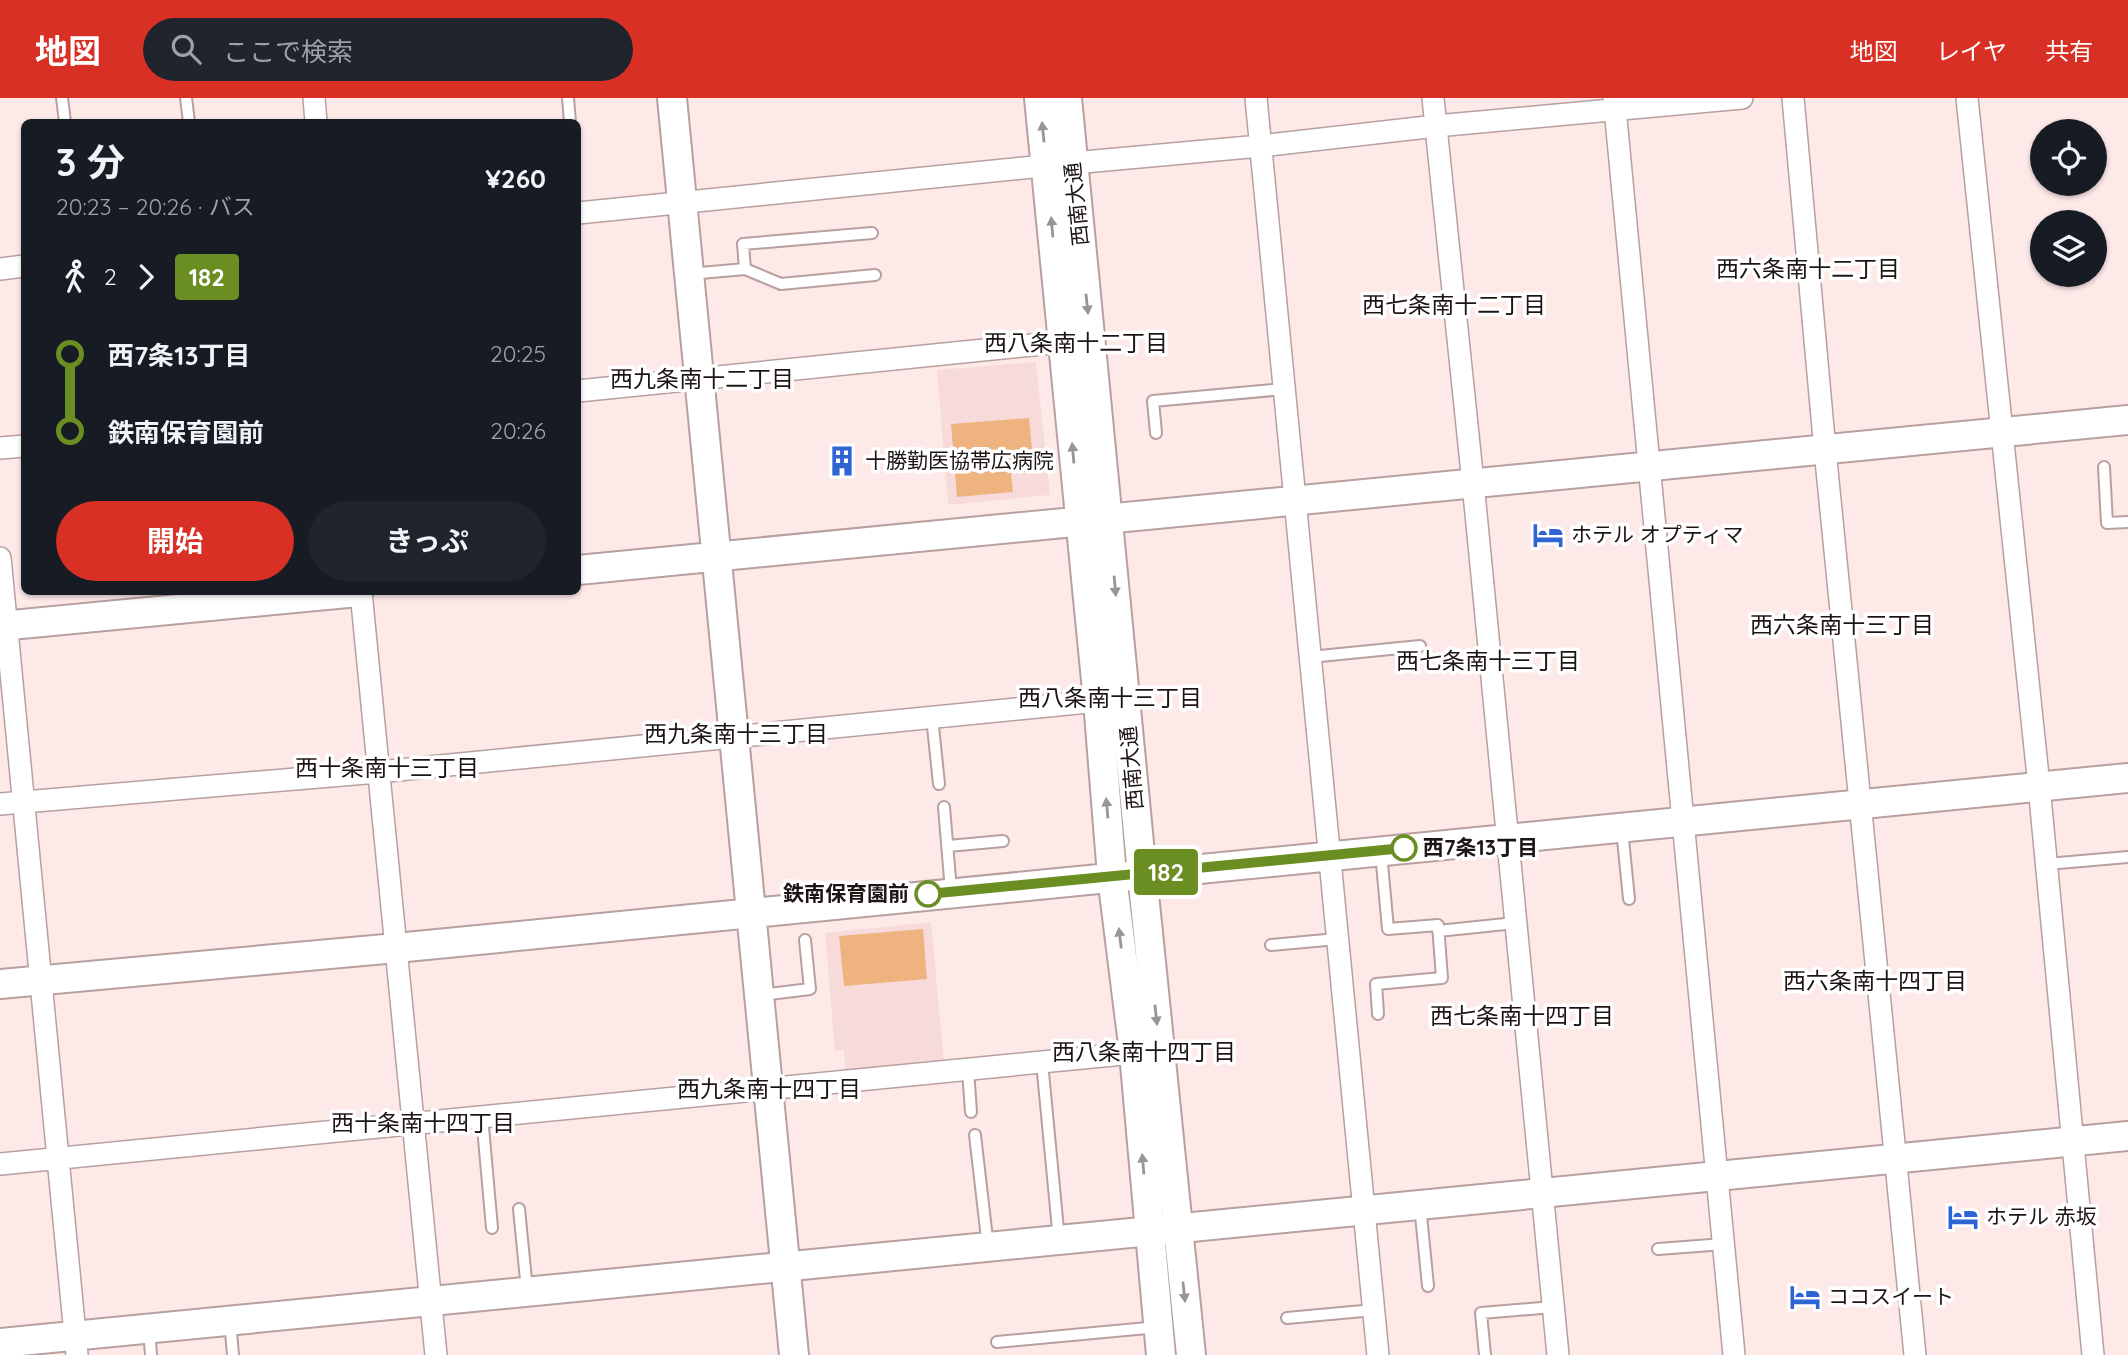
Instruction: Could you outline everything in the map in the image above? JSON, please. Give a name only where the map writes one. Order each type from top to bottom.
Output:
[{"type":"street","points":[[314,98],[316,119]]},
{"type":"street","points":[[672,98],[794,1355]]},
{"type":"street","name":"西南大通","points":[[1039,98],[1060,164],[1109,518],[1191,1355]]},
{"type":"street","name":"西南大通","points":[[1067,98],[1060,164],[1063,342],[1112,876],[1134,1053],[1161,1355]]},
{"type":"street","points":[[1255,98],[1378,1355]]},
{"type":"street","points":[[1433,98],[1558,1355]]},
{"type":"street","points":[[581,212],[1260,146],[1615,104],[1742,98]]},
{"type":"street","points":[[1793,98],[1825,450],[1915,1355]]},
{"type":"street","points":[[1967,98],[2047,864],[2093,1355]]},
{"type":"street","points":[[1615,104],[1734,1355]]},
{"type":"street","points":[[0,269],[21,266]]},
{"type":"street","points":[[581,391],[1063,342]]},
{"type":"street","points":[[581,570],[2128,420]]},
{"type":"street","points":[[0,448],[21,446]]},
{"type":"street","points":[[0,558],[3,626],[24,802],[76,1345]]},
{"type":"street","points":[[3,626],[328,595]]},
{"type":"street","points":[[359,595],[436,1355]]},
{"type":"street","points":[[0,804],[378,772],[1098,701]]},
{"type":"street","points":[[0,984],[396,948],[2128,778]]},
{"type":"street","points":[[0,1164],[1134,1053]]},
{"type":"street","points":[[0,1343],[76,1345],[150,1342],[230,1321],[2128,1136]]},
{"type":"lane","points":[[62,98],[65,119]]},
{"type":"lane","points":[[186,98],[189,119]]},
{"type":"lane","points":[[568,98],[570,119]]},
{"type":"lane","points":[[745,269],[743,244],[872,233]]},
{"type":"lane","points":[[689,274],[745,269],[781,284],[875,275]]},
{"type":"lane","points":[[1156,433],[1153,401],[1284,389]]},
{"type":"lane","points":[[2104,467],[2108,523],[2128,522]]},
{"type":"lane","points":[[1310,657],[1420,646]]},
{"type":"lane","points":[[932,717],[939,784]]},
{"type":"lane","points":[[944,807],[951,892]]},
{"type":"lane","points":[[1622,827],[1629,899]]},
{"type":"lane","points":[[948,846],[1003,841]]},
{"type":"lane","points":[[1378,1014],[1376,984],[1442,978],[1438,925],[1388,929],[1381,850]]},
{"type":"lane","points":[[2047,864],[2128,857]]},
{"type":"lane","points":[[1438,931],[1516,923]]},
{"type":"lane","points":[[1271,945],[1337,939]]},
{"type":"lane","points":[[760,995],[810,989],[805,940]]},
{"type":"lane","points":[[1042,1062],[1059,1240]]},
{"type":"lane","points":[[968,1070],[971,1112]]},
{"type":"lane","points":[[482,1116],[492,1228]]},
{"type":"lane","points":[[975,1135],[988,1247]]},
{"type":"lane","points":[[1420,1205],[1428,1286]]},
{"type":"lane","points":[[519,1209],[527,1293]]},
{"type":"lane","points":[[1658,1249],[1724,1244]]},
{"type":"lane","points":[[1485,1355],[1481,1313],[1553,1307]]},
{"type":"lane","points":[[1287,1318],[1374,1310]]},
{"type":"lane","points":[[230,1321],[233,1355]]},
{"type":"lane","points":[[997,1342],[1158,1327]]},
{"type":"shaded area","points":[[1036,362],[1050,495],[948,505],[937,370]]},
{"type":"shaded area","points":[[1029,418],[1034,471],[1011,473],[1013,492],[957,497],[951,424]]},
{"type":"shaded area","points":[[931,922],[944,1062],[845,1071],[844,1050],[835,1051],[825,933]]},
{"type":"shaded area","points":[[923,929],[927,979],[844,986],[839,936]]},
{"type":"bus line","name":"182","points":[[928,894],[1404,848]]},
{"type":"place","name":"十勝勤医協帯広病院","points":[[842,461]]},
{"type":"place","name":"ホテル オプティマ","points":[[1548,535]]},
{"type":"place","name":"西7条13丁目","points":[[1404,848]]},
{"type":"place","name":"鉄南保育園前","points":[[928,894]]},
{"type":"place","name":"ホテル 赤坂","points":[[1963,1217]]},
{"type":"place","name":"ココスイート","points":[[1805,1297]]},
{"type":"district","name":"西六条南十二丁目","points":[[1808,269]]},
{"type":"district","name":"西七条南十二丁目","points":[[1454,305]]},
{"type":"district","name":"西八条南十二丁目","points":[[1076,343]]},
{"type":"district","name":"西九条南十二丁目","points":[[702,379]]},
{"type":"district","name":"西六条南十三丁目","points":[[1842,625]]},
{"type":"district","name":"西七条南十三丁目","points":[[1488,661]]},
{"type":"district","name":"西八条南十三丁目","points":[[1110,698]]},
{"type":"district","name":"西九条南十三丁目","points":[[736,734]]},
{"type":"district","name":"西十条南十三丁目","points":[[387,768]]},
{"type":"district","name":"西六条南十四丁目","points":[[1875,981]]},
{"type":"district","name":"西七条南十四丁目","points":[[1522,1016]]},
{"type":"district","name":"西八条南十四丁目","points":[[1144,1052]]},
{"type":"district","name":"西九条南十四丁目","points":[[769,1089]]},
{"type":"district","name":"西十条南十四丁目","points":[[423,1123]]}]
